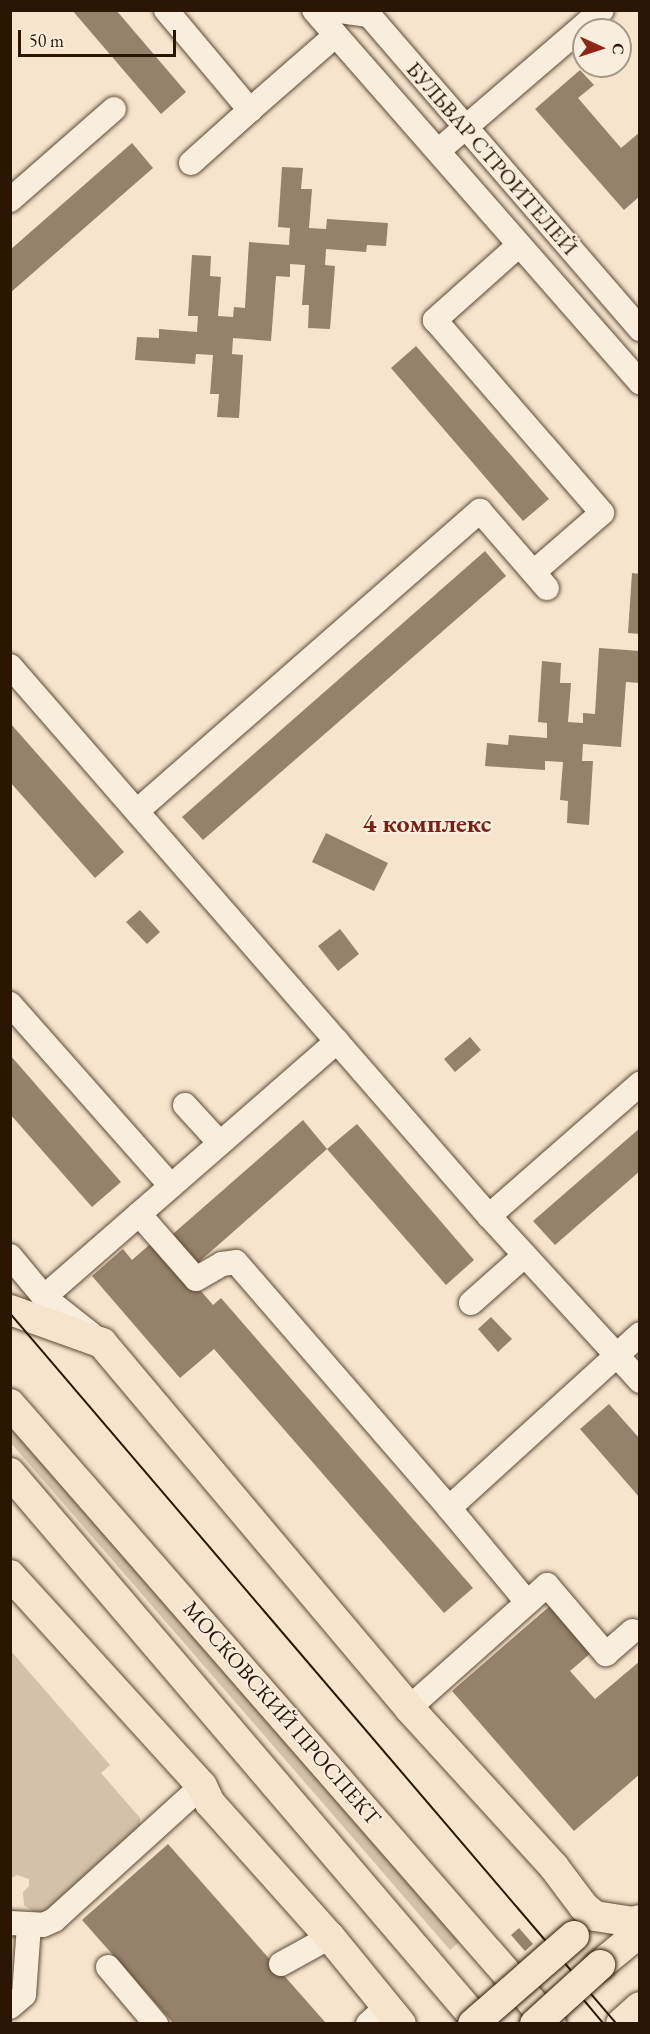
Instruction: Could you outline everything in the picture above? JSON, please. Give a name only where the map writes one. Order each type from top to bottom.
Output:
[{"type":"main road","points":[[10,1310],[102,1344],[409,1708],[554,1867],[584,1907],[595,1916],[632,1922],[639,1920]]},
{"type":"main road","name":"МОСКОВСКИЙ ПРОСПЕКТ","points":[[10,1404],[551,2024]]},
{"type":"main road","points":[[10,1473],[480,2024]]},
{"type":"main road","points":[[10,1575],[202,1786],[210,1803],[378,1993],[385,2018]]},
{"type":"main road","points":[[473,2024],[574,1936],[584,1921],[584,1907]]},
{"type":"main road","points":[[535,2024],[639,1932]]},
{"type":"street","points":[[166,10],[250,110]]},
{"type":"street","points":[[314,10],[639,382]]},
{"type":"street","name":"БУЛЬВАР СТРОИТЕЛЕЙ","points":[[333,10],[369,15],[639,329]]},
{"type":"street","points":[[438,151],[602,10]]},
{"type":"street","points":[[191,163],[336,35]]},
{"type":"street","points":[[10,200],[114,109]]},
{"type":"street","points":[[137,811],[480,511],[541,580],[602,513],[435,320],[519,245]]},
{"type":"street","points":[[10,666],[137,811],[165,855],[337,1041],[489,1216],[639,1381]]},
{"type":"street","points":[[10,1004],[171,1186]]},
{"type":"street","points":[[44,1297],[337,1041]]},
{"type":"street","points":[[489,1216],[639,1084]]},
{"type":"street","points":[[184,1105],[220,1143]]},
{"type":"street","points":[[139,1214],[196,1279],[222,1264],[236,1262],[448,1509],[536,1603]]},
{"type":"street","points":[[471,1303],[525,1255]]},
{"type":"street","points":[[10,1256],[44,1297],[102,1344]]},
{"type":"street","points":[[448,1509],[639,1334]]},
{"type":"street","points":[[409,1708],[536,1603],[547,1585],[590,1642],[606,1654],[632,1631]]},
{"type":"street","points":[[10,2007],[24,1995],[20,1924],[43,1925],[54,1920],[202,1786]]},
{"type":"street","points":[[280,1964],[330,1937]]},
{"type":"street","points":[[108,1967],[156,2024]]},
{"type":"shaded area","points":[[10,1417],[459,1942],[450,1950],[11,1443]]},
{"type":"shaded area","points":[[10,1650],[110,1765],[101,1773],[140,1818],[141,1829],[67,1905],[37,1914],[24,1905],[23,1892],[29,1886],[29,1879],[17,1875],[11,1878]]},
{"type":"building","points":[[72,10],[116,10],[186,92],[161,114]]},
{"type":"building","points":[[572,77],[587,78],[594,85],[578,98],[621,148],[640,132],[640,196],[624,210],[535,109]]},
{"type":"building","points":[[132,143],[153,168],[10,293],[10,250]]},
{"type":"building","points":[[282,167],[303,168],[301,189],[312,189],[309,228],[326,229],[327,219],[388,223],[386,246],[367,245],[366,252],[326,249],[325,265],[335,266],[330,329],[308,328],[309,305],[302,305],[305,265],[290,264],[290,277],[276,276],[271,341],[233,338],[232,354],[243,355],[239,418],[217,417],[219,394],[210,394],[213,355],[196,354],[195,364],[135,360],[137,337],[159,338],[159,329],[197,332],[198,316],[188,316],[192,255],[211,256],[210,276],[221,277],[218,316],[233,317],[234,307],[245,308],[249,242],[289,245],[290,228],[278,227]]},
{"type":"building","points":[[416,346],[549,499],[523,521],[391,368]]},
{"type":"building","points":[[485,551],[506,576],[203,840],[182,817]]},
{"type":"building","points":[[632,573],[640,574],[640,634],[628,633]]},
{"type":"building","points":[[599,648],[640,651],[640,683],[626,682],[621,747],[583,744],[582,761],[593,761],[589,825],[567,823],[568,801],[560,800],[563,762],[545,761],[545,770],[485,766],[487,743],[508,745],[509,735],[547,738],[547,723],[538,722],[542,661],[561,663],[560,683],[571,683],[568,722],[583,723],[583,713],[595,714]]},
{"type":"building","points":[[10,723],[124,852],[95,878],[10,782]]},
{"type":"building","points":[[326,833],[388,863],[374,891],[312,862]]},
{"type":"building","points":[[140,910],[160,932],[147,944],[126,922]]},
{"type":"building","points":[[340,929],[359,954],[338,971],[318,946]]},
{"type":"building","points":[[470,1037],[481,1050],[455,1072],[444,1059]]},
{"type":"building","points":[[10,1055],[121,1182],[92,1207],[10,1114]]},
{"type":"building","points":[[303,1120],[327,1149],[191,1269],[166,1240]]},
{"type":"building","points":[[357,1124],[474,1260],[446,1285],[327,1149]]},
{"type":"building","points":[[640,1128],[640,1171],[555,1245],[533,1221]]},
{"type":"building","points":[[156,1239],[213,1305],[221,1298],[473,1588],[444,1613],[214,1349],[180,1378],[92,1276],[123,1249],[132,1260]]},
{"type":"building","points":[[491,1317],[512,1339],[498,1352],[478,1329]]},
{"type":"building","points":[[609,1404],[640,1439],[640,1498],[580,1429]]},
{"type":"building","points":[[551,1605],[592,1652],[570,1671],[595,1699],[640,1661],[640,1774],[574,1831],[452,1691]]},
{"type":"building","points":[[168,1844],[325,2022],[323,2024],[174,2024],[82,1920]]},
{"type":"building","points":[[519,1928],[533,1944],[525,1951],[511,1935]]},
{"type":"tram line","points":[[10,1313],[617,2024]]},
{"type":"tram line","points":[[579,1994],[604,2024]]},
{"type":"district","name":"4 комплекс","points":[[427,824]]}]
